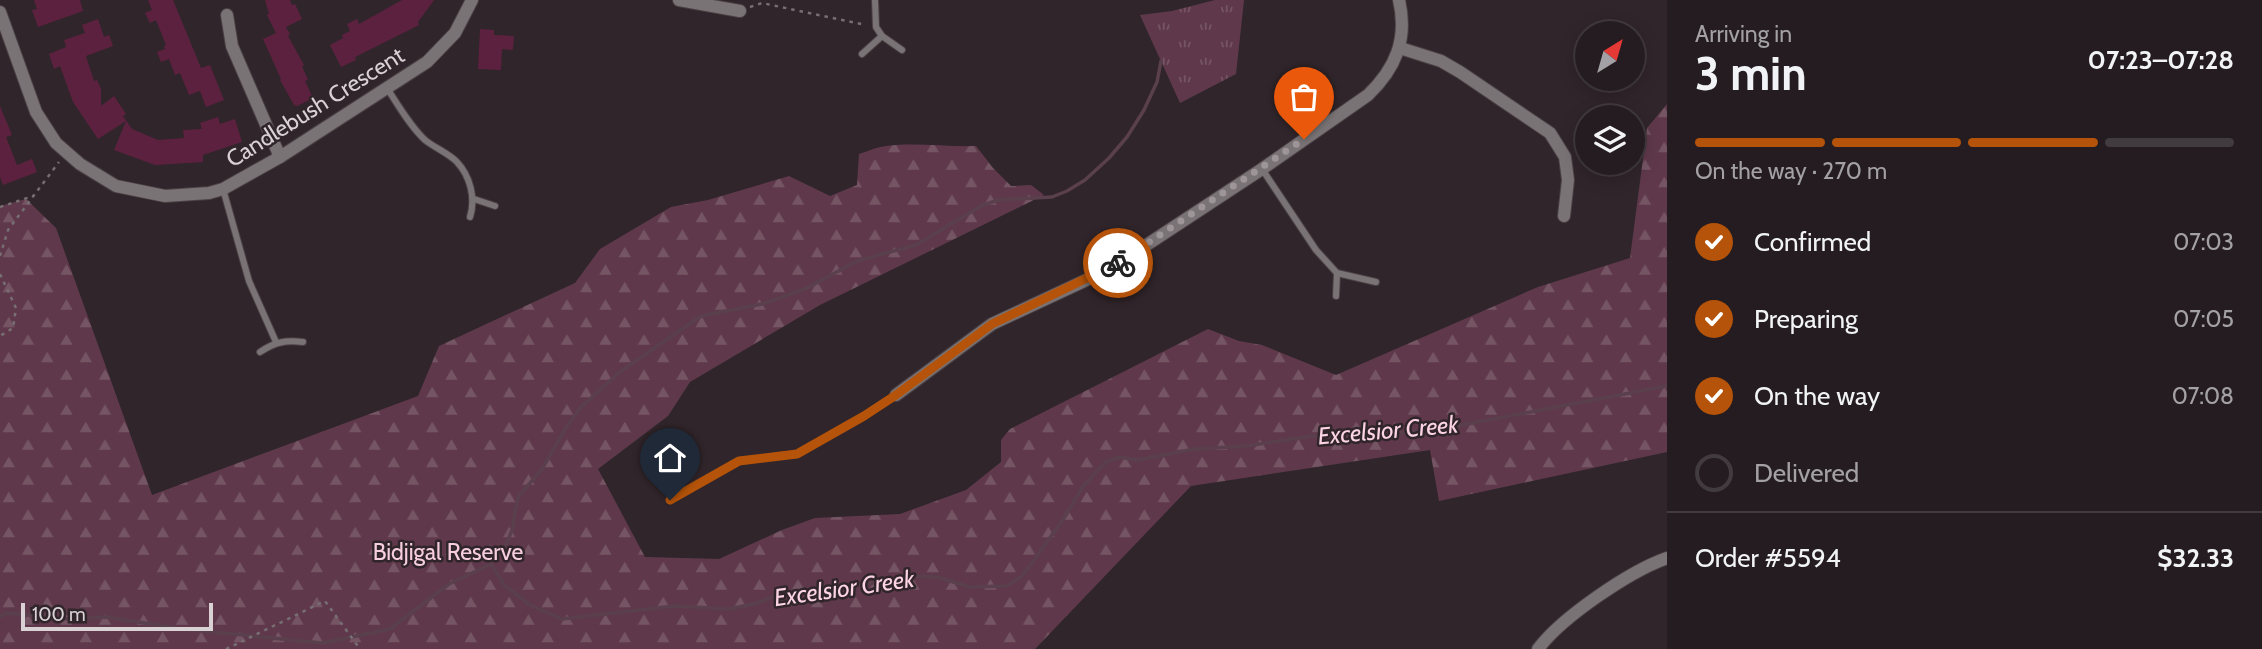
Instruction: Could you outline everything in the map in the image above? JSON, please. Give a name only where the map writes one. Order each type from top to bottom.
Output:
[{"type":"street","name":"Candlebush Crescent","points":[[0,12],[36,112],[56,144],[80,164],[116,186],[165,197],[223,189],[280,157],[426,62],[455,33],[472,0]]},
{"type":"street","points":[[679,0],[740,11]]},
{"type":"street","points":[[896,395],[992,324],[1110,269],[1368,95],[1393,65],[1400,48],[1403,31],[1399,0]]},
{"type":"street","points":[[226,15],[232,46],[280,157]]},
{"type":"street","points":[[1400,48],[1441,61],[1550,133],[1565,157],[1568,180],[1564,216]]},
{"type":"street","points":[[1538,649],[1550,633],[1637,570],[1667,558]]},
{"type":"lane","points":[[875,0],[876,27],[882,36],[902,50]]},
{"type":"lane","points":[[862,54],[882,36]]},
{"type":"lane","points":[[387,88],[425,140],[457,162],[468,179],[474,199],[470,216]]},
{"type":"lane","points":[[1262,169],[1316,250],[1337,272],[1376,282]]},
{"type":"lane","points":[[223,189],[249,281],[276,342]]},
{"type":"lane","points":[[474,199],[495,206]]},
{"type":"lane","points":[[1336,296],[1337,272]]},
{"type":"lane","points":[[260,352],[276,342],[303,342]]},
{"type":"lane","points":[[670,500],[739,461],[797,454],[896,395]]},
{"type":"path","points":[[740,11],[762,3],[876,27]]},
{"type":"path","points":[[0,256],[8,230],[66,152]]},
{"type":"path","points":[[0,207],[33,196]]},
{"type":"path","points":[[0,274],[16,308],[13,328],[0,336]]},
{"type":"path","points":[[226,649],[325,601],[360,649]]},
{"type":"green space","points":[[1215,0],[1244,0],[1236,74],[1180,103],[1140,15],[1172,11]]},
{"type":"green space","name":"Bidjigal Reserve","points":[[1667,104],[1667,452],[1439,501],[1430,450],[1191,486],[1035,649],[0,649],[0,206],[26,199],[56,228],[152,495],[418,396],[439,346],[575,283],[600,249],[671,207],[708,200],[789,176],[830,196],[857,185],[859,154],[908,144],[976,146],[1011,186],[1031,185],[1044,195],[820,305],[690,382],[668,416],[598,469],[645,557],[719,559],[815,518],[900,514],[966,490],[1001,462],[1001,440],[1010,429],[1208,329],[1239,341],[1262,345],[1336,375],[1538,287],[1630,258],[1641,175],[1645,175],[1647,128]]},
{"type":"building","points":[[34,0],[80,0],[83,11],[38,27],[32,10],[37,9]]},
{"type":"building","points":[[148,0],[173,0],[201,68],[210,65],[224,100],[206,107],[200,91],[189,95],[180,73],[175,75],[169,59],[161,62],[157,52],[165,49],[166,45],[156,20],[150,23],[145,13],[152,10]]},
{"type":"building","points":[[265,0],[290,0],[302,19],[286,27],[304,65],[302,66],[308,80],[305,81],[313,98],[297,106],[280,80],[263,39],[276,33],[267,15],[269,14]]},
{"type":"building","points":[[402,0],[434,0],[418,22],[419,25],[355,57],[356,60],[341,67],[330,45],[350,31],[347,24],[357,19],[359,24]]},
{"type":"building","points":[[98,19],[104,37],[109,35],[113,46],[86,56],[94,81],[97,80],[101,89],[101,106],[114,96],[132,129],[158,140],[184,138],[183,130],[202,129],[200,123],[218,117],[220,124],[235,119],[242,142],[203,155],[203,162],[155,165],[114,150],[126,121],[98,139],[73,102],[60,66],[54,69],[49,54],[66,47],[64,40],[85,33],[82,25]]},
{"type":"building","points":[[480,29],[494,30],[494,35],[514,36],[513,50],[502,49],[501,70],[478,69]]},
{"type":"building","points":[[0,106],[12,135],[6,137],[17,165],[32,159],[37,172],[3,185],[0,177]]},
{"type":"waterway","points":[[491,564],[507,543],[519,496],[542,469],[581,407],[621,371],[701,316],[762,304],[807,288],[857,261],[916,245],[981,206],[998,200],[1052,197],[1067,191],[1085,180],[1127,137],[1157,82],[1161,61]]},
{"type":"waterway","name":"Excelsior Creek","points":[[0,616],[8,613],[66,619],[106,617],[183,629],[322,643],[390,629],[449,584],[491,564],[505,586],[530,605],[562,619],[674,606],[729,609],[758,603],[784,592],[883,582],[907,576],[937,577],[970,587],[1006,586],[1021,577],[1032,563],[1083,486],[1106,462],[1119,457],[1137,460],[1195,449],[1247,446],[1311,436],[1382,435],[1441,429],[1667,386]]},
{"type":"way so far","points":[[1118,263],[1304,139]]},
{"type":"route","points":[[670,500],[739,461],[797,454],[896,395],[992,324],[1118,263]]}]
